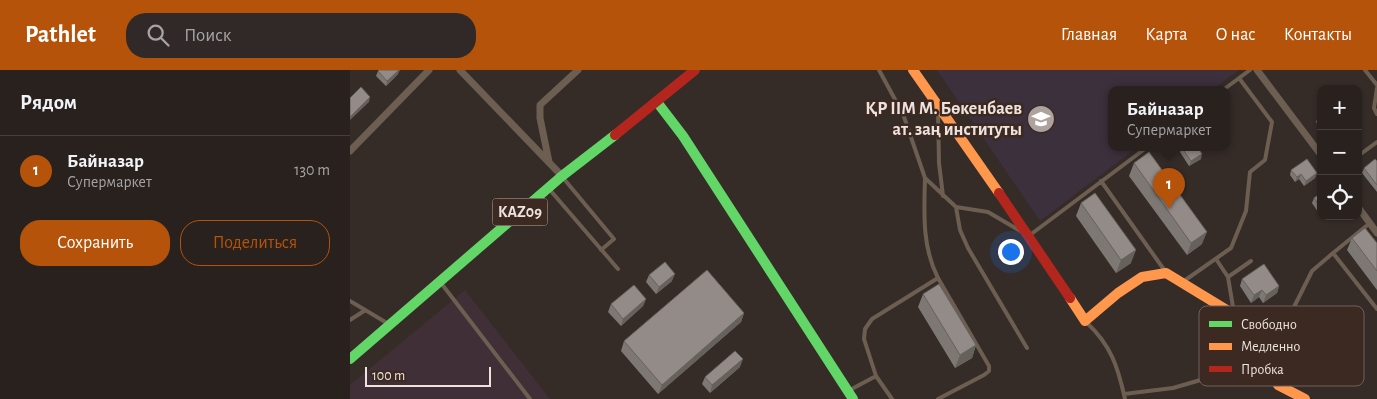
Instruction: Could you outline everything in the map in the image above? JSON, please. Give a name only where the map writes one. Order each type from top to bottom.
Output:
[{"type":"main road","name":"KAZ09","points":[[350,359],[562,176],[695,70]]},
{"type":"main road","points":[[913,70],[1029,236],[1085,321],[1118,293],[1142,277],[1166,273],[1219,306]]},
{"type":"main road","points":[[657,102],[683,136],[851,395]]},
{"type":"main road","points":[[1280,386],[1305,399]]},
{"type":"street","points":[[350,151],[429,70]]},
{"type":"street","points":[[460,70],[562,176]]},
{"type":"street","points":[[549,162],[540,118],[540,105],[578,70]]},
{"type":"street","points":[[1257,70],[1317,150]]},
{"type":"street","points":[[1362,212],[1377,233]]},
{"type":"lane","points":[[878,70],[903,114],[925,178],[924,224],[930,263],[989,366],[989,371],[984,375],[938,399]]},
{"type":"lane","points":[[1228,86],[1250,70]]},
{"type":"lane","points":[[1365,70],[1377,87],[1374,108],[1377,114]]},
{"type":"lane","points":[[1182,283],[1231,248],[1246,211],[1250,172],[1264,160],[1272,122],[1239,78]]},
{"type":"lane","points":[[938,106],[939,163],[943,196]]},
{"type":"lane","points":[[1362,153],[1377,142]]},
{"type":"lane","points":[[925,178],[956,207],[988,212],[1029,236],[1142,151]]},
{"type":"lane","points":[[562,176],[614,239],[601,250]]},
{"type":"lane","points":[[1102,182],[1166,273]]},
{"type":"lane","points":[[548,188],[618,269]]},
{"type":"lane","points":[[956,207],[960,230],[968,248],[1027,348]]},
{"type":"lane","points":[[1295,306],[1312,270],[1370,223]]},
{"type":"lane","points":[[1333,254],[1377,309]]},
{"type":"lane","points":[[1216,259],[1228,277],[1233,306]]},
{"type":"lane","points":[[1228,277],[1251,261]]},
{"type":"lane","points":[[892,399],[876,376],[864,339],[865,329],[872,319],[938,278]]},
{"type":"lane","points":[[440,281],[530,399]]},
{"type":"lane","points":[[350,302],[390,325]]},
{"type":"lane","points":[[350,320],[364,310]]},
{"type":"lane","points":[[1085,321],[1100,336],[1118,370],[1125,399]]},
{"type":"lane","points":[[851,395],[876,376]]},
{"type":"lane","points":[[1124,394],[1173,388],[1199,380]]},
{"type":"shaded area","name":"ҚР ІІМ М. Бөкенбаев ат. заң институты","points":[[937,70],[1239,70],[1217,86],[1108,86],[1108,151],[1132,151],[1040,221]]},
{"type":"shaded area","points":[[465,290],[550,399],[350,399],[350,385]]},
{"type":"building","points":[[379,70],[399,70],[387,81]]},
{"type":"building","points":[[361,87],[370,97],[350,117],[350,98]]},
{"type":"building","points":[[1184,151],[1200,151],[1202,154],[1191,161]]},
{"type":"building","points":[[1149,152],[1207,232],[1191,243],[1134,163]]},
{"type":"building","points":[[1307,159],[1317,173],[1306,181],[1301,174],[1297,177],[1291,170]]},
{"type":"building","points":[[1375,159],[1377,161],[1377,185],[1364,168]]},
{"type":"building","points":[[1095,193],[1136,250],[1121,260],[1081,203]]},
{"type":"building","points":[[1365,228],[1377,243],[1377,271],[1352,238]]},
{"type":"building","points":[[665,262],[675,274],[659,287],[649,275]]},
{"type":"building","points":[[1264,264],[1279,286],[1266,295],[1262,290],[1254,295],[1242,279]]},
{"type":"building","points":[[707,270],[744,313],[662,385],[624,341]]},
{"type":"building","points":[[939,284],[976,345],[960,355],[923,294]]},
{"type":"building","points":[[634,285],[646,299],[623,319],[611,304]]},
{"type":"building","points":[[735,351],[743,359],[712,385],[705,377]]},
{"type":"traffic: fast","points":[[657,102],[683,136],[853,399]]},
{"type":"traffic: fast","points":[[350,359],[562,176],[615,135]]},
{"type":"traffic: slow","points":[[913,70],[999,193]]},
{"type":"traffic: slow","points":[[1070,298],[1085,321],[1118,293],[1142,277],[1166,273],[1220,306]]},
{"type":"traffic: slow","points":[[1280,386],[1305,399]]},
{"type":"traffic: jam","points":[[615,135],[695,70]]},
{"type":"traffic: jam","points":[[999,193],[1070,298]]},
{"type":"place","name":"ҚР ІІМ М. Бөкенбаев ат. заң институты","points":[[1041,119]]},
{"type":"place","name":"Байназар","points":[[1169,209]]}]
